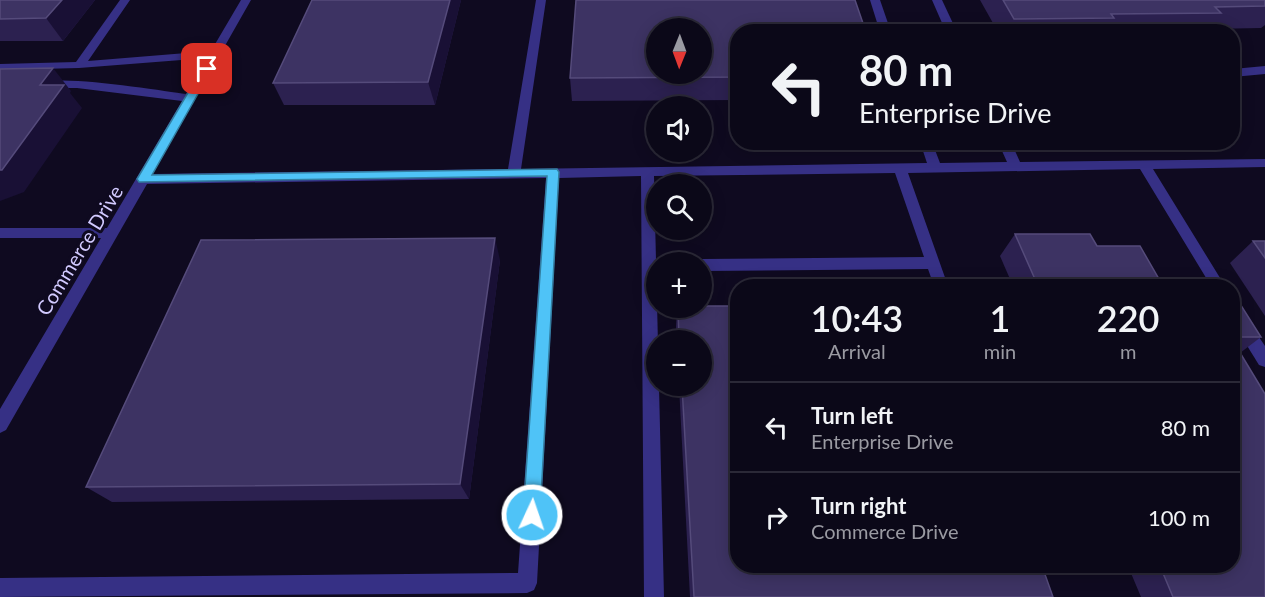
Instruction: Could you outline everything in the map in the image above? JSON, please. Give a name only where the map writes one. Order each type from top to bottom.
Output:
[{"type":"street","points":[[79,65],[125,0]]},
{"type":"street","name":"Commerce Drive","points":[[0,425],[246,0]]},
{"type":"street","points":[[514,173],[541,0]]},
{"type":"street","points":[[875,0],[883,24]]},
{"type":"street","points":[[937,0],[948,24]]},
{"type":"street","points":[[0,67],[79,65],[215,54]]},
{"type":"street","points":[[1240,72],[1265,70]]},
{"type":"street","points":[[33,85],[77,84],[190,98]]},
{"type":"street","points":[[929,150],[935,168]]},
{"type":"street","points":[[1008,150],[1015,166]]},
{"type":"street","points":[[143,179],[1265,163]]},
{"type":"street","points":[[1144,165],[1214,279]]},
{"type":"street","points":[[900,168],[939,279]]},
{"type":"street","points":[[0,588],[527,590],[553,172]]},
{"type":"street","points":[[647,172],[651,252]]},
{"type":"street","points":[[0,233],[112,233]]},
{"type":"street","points":[[712,265],[933,263]]},
{"type":"street","points":[[652,318],[654,597]]},
{"type":"street","points":[[1240,321],[1265,360]]},
{"type":"building","points":[[0,0],[62,0],[46,18],[0,19]]},
{"type":"building","points":[[312,0],[450,0],[428,82],[273,83]]},
{"type":"building","points":[[576,0],[855,0],[863,24],[730,24],[730,77],[712,77],[712,18],[646,18],[646,78],[570,78]]},
{"type":"building","points":[[1003,0],[1265,0],[1265,6],[1215,7],[1221,13],[1111,14],[1114,18],[1014,19]]},
{"type":"building","points":[[53,68],[40,85],[64,85],[0,170],[0,69]]},
{"type":"building","points":[[1015,234],[1090,234],[1097,246],[1140,246],[1159,279],[1035,279]]},
{"type":"building","points":[[495,238],[460,484],[86,487],[201,240]]},
{"type":"building","points":[[1253,241],[1265,241],[1265,258]]},
{"type":"building","points":[[1240,304],[1261,337],[1240,337]]},
{"type":"building","points":[[712,306],[730,306],[730,573],[1044,573],[1053,597],[694,597],[683,396],[712,396],[712,330],[679,330],[678,318],[712,318]]},
{"type":"building","points":[[1240,353],[1265,394],[1265,597],[1173,597],[1163,573],[1240,573]]},
{"type":"route","points":[[207,69],[143,179],[553,172],[532,515]]}]
